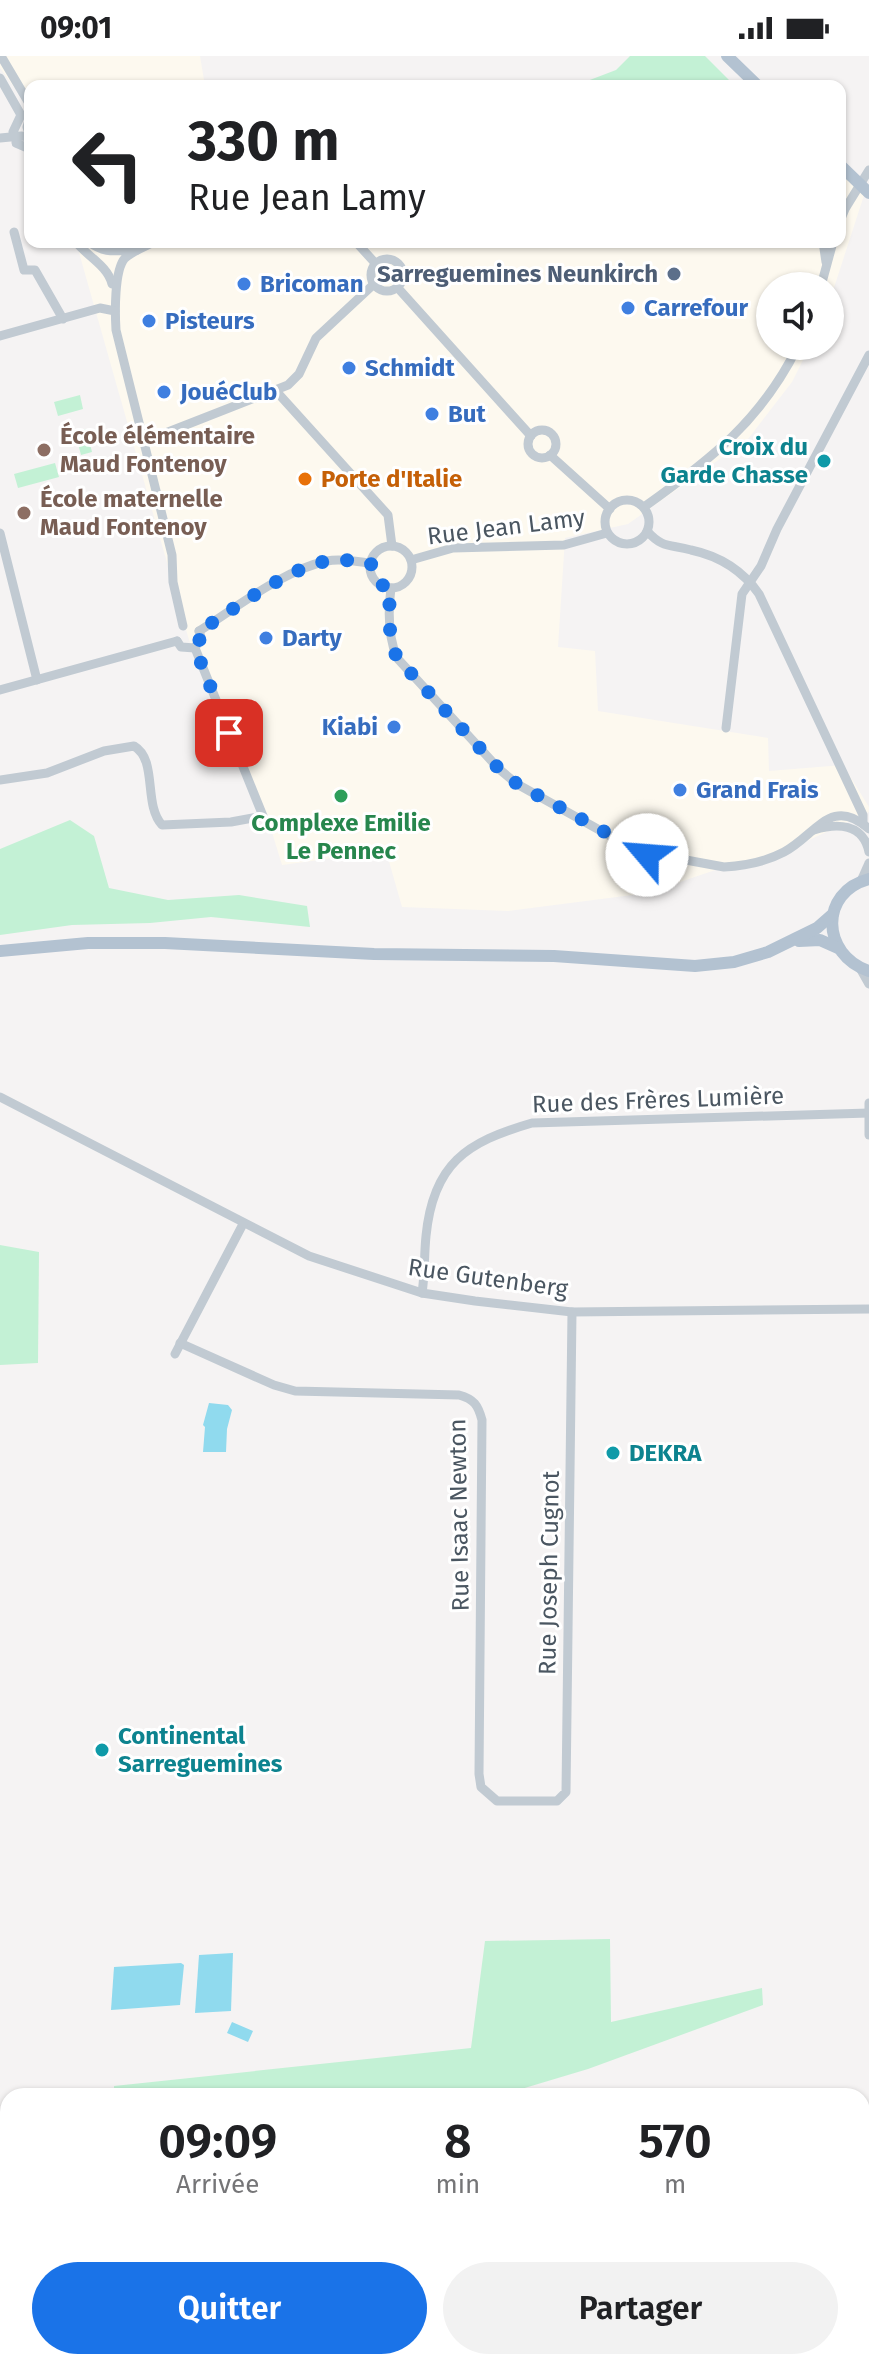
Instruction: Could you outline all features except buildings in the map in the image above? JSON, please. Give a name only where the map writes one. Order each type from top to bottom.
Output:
[{"type":"main road","points":[[727,56],[752,80]]},
{"type":"main road","points":[[846,171],[864,189]]},
{"type":"main road","points":[[0,951],[88,943],[180,943],[374,954],[554,956],[695,966],[734,962],[790,942],[817,928],[833,914],[843,894],[865,880]]},
{"type":"main road","points":[[833,914],[832,931],[838,948],[844,956],[865,969]]},
{"type":"main road","points":[[790,942],[820,940],[838,948]]},
{"type":"street","points":[[1,56],[24,95]]},
{"type":"street","points":[[0,78],[21,115],[13,132],[16,143],[24,146]]},
{"type":"street","points":[[0,138],[24,137]]},
{"type":"street","points":[[846,213],[864,189],[869,170]]},
{"type":"street","points":[[14,232],[24,270],[35,270],[63,319]]},
{"type":"street","points":[[82,248],[90,259],[105,269],[112,284]]},
{"type":"street","points":[[84,248],[119,270]]},
{"type":"street","points":[[97,248],[112,252],[137,250]]},
{"type":"street","points":[[141,248],[123,260],[119,270],[116,330],[172,555],[173,582],[183,626]]},
{"type":"street","points":[[361,248],[376,264]]},
{"type":"street","points":[[824,248],[826,267]]},
{"type":"street","points":[[825,272],[831,248]]},
{"type":"street","points":[[112,252],[119,270]]},
{"type":"street","points":[[386,259],[398,264],[403,278],[397,287],[383,291],[374,284],[371,275],[376,264],[386,259]]},
{"type":"street","points":[[145,441],[288,385],[299,374],[316,338],[374,284]]},
{"type":"street","points":[[397,287],[531,436]]},
{"type":"street","points":[[0,336],[100,308],[115,311]]},
{"type":"street","points":[[726,728],[742,594],[761,566],[777,529],[869,355]]},
{"type":"street","points":[[644,507],[729,443],[755,413],[791,360]]},
{"type":"street","points":[[276,391],[388,515],[392,546],[379,550],[371,563],[371,573],[376,580],[391,588],[391,637],[397,658],[499,769],[517,784],[637,851],[724,867],[737,867],[786,851],[823,820],[838,816],[851,818],[866,827]]},
{"type":"street","points":[[541,431],[552,436],[555,448],[550,455],[539,458],[532,454],[528,447],[531,436],[541,431]]},
{"type":"street","points":[[550,455],[610,509]]},
{"type":"street","points":[[628,500],[644,507],[649,517],[647,531],[638,541],[624,545],[607,533],[605,518],[610,509],[621,501],[628,500]]},
{"type":"street","points":[[647,531],[666,546],[706,554],[726,563],[750,581],[759,594],[866,827]]},
{"type":"street","points":[[0,533],[37,680]]},
{"type":"street","name":"Rue Jean Lamy","points":[[411,560],[453,548],[564,545],[607,533]]},
{"type":"street","name":"Rue Jean Lamy","points":[[391,588],[408,580],[411,573],[411,560],[402,549],[392,546]]},
{"type":"street","points":[[199,631],[282,579],[325,561],[346,559],[371,563]]},
{"type":"street","points":[[0,592],[14,593]]},
{"type":"street","points":[[183,626],[199,631],[201,637],[195,648],[188,650],[177,641],[176,635],[183,626]]},
{"type":"street","points":[[0,690],[177,641]]},
{"type":"street","points":[[0,780],[47,773],[104,751],[134,746],[145,756],[154,815],[162,825],[241,821],[263,816],[195,648]]},
{"type":"street","points":[[814,830],[832,825],[847,826],[863,837],[869,852]]},
{"type":"street","points":[[865,880],[869,863]]},
{"type":"street","points":[[865,969],[869,984]]},
{"type":"street","name":"Rue Gutenberg","points":[[0,1097],[309,1256],[422,1293],[572,1312],[869,1309]]},
{"type":"street","points":[[869,1103],[869,1135]]},
{"type":"street","name":"Rue des Frères Lumière","points":[[422,1293],[432,1197],[452,1161],[493,1134],[532,1123],[869,1113]]},
{"type":"street","points":[[175,1354],[243,1224]]},
{"type":"street","name":"Rue Joseph Cugnot","points":[[527,1801],[557,1801],[566,1792],[572,1312]]},
{"type":"street","name":"Rue Isaac Newton","points":[[180,1343],[274,1385],[295,1391],[459,1395],[469,1398],[478,1406],[482,1420],[479,1774],[481,1787],[497,1801],[527,1801]]},
{"type":"shaded area","points":[[0,56],[200,56],[204,80],[24,80],[24,101],[0,68]]},
{"type":"shaded area","points":[[846,169],[867,186],[839,272],[756,272],[756,360],[803,360],[792,382],[748,439],[628,524],[565,538],[558,647],[595,651],[598,711],[768,738],[769,771],[843,765],[869,807],[869,812],[775,856],[724,867],[648,893],[508,911],[402,907],[386,851],[282,865],[267,816],[189,640],[78,248],[846,248]]},
{"type":"green space","points":[[630,56],[705,56],[729,80],[590,80],[616,70]]},
{"type":"green space","points":[[80,395],[83,409],[58,416],[54,402]]},
{"type":"green space","points":[[86,429],[92,452],[81,455],[75,432]]},
{"type":"green space","points":[[55,463],[59,477],[18,488],[14,474]]},
{"type":"green space","points":[[70,820],[94,836],[109,888],[168,900],[239,895],[307,906],[310,927],[211,917],[150,923],[72,925],[0,935],[0,849]]},
{"type":"green space","points":[[0,1245],[39,1252],[38,1363],[0,1365]]},
{"type":"green space","points":[[610,1939],[611,2022],[762,1988],[763,2005],[588,2069],[525,2088],[114,2088],[471,2048],[485,1941]]},
{"type":"water","points":[[209,1403],[228,1405],[232,1410],[226,1452],[203,1452],[203,1425]]},
{"type":"water","points":[[233,1953],[231,2011],[195,2013],[199,1955]]},
{"type":"water","points":[[184,1965],[180,2005],[111,2010],[114,1967]]},
{"type":"water","points":[[232,2022],[253,2031],[248,2042],[227,2033]]},
{"type":"place","name":"Sarreguemines Neunkirch","points":[[674,274]]},
{"type":"place","name":"Bricoman","points":[[244,284]]},
{"type":"place","name":"Carrefour","points":[[628,308]]},
{"type":"place","name":"Pisteurs","points":[[149,321]]},
{"type":"place","name":"Schmidt","points":[[349,368]]},
{"type":"place","name":"JouéClub","points":[[164,392]]},
{"type":"place","name":"But","points":[[432,414]]},
{"type":"place","name":"École élémentaire Maud Fontenoy","points":[[44,450]]},
{"type":"place","name":"Croix du Garde Chasse","points":[[824,461]]},
{"type":"place","name":"Porte d'Italie","points":[[305,479]]},
{"type":"place","name":"École maternelle Maud Fontenoy","points":[[24,513]]},
{"type":"place","name":"Darty","points":[[266,638]]},
{"type":"place","name":"Kiabi","points":[[394,727]]},
{"type":"place","name":"Grand Frais","points":[[680,790]]},
{"type":"place","name":"Complexe Emilie Le Pennec","points":[[341,796]]},
{"type":"place","name":"DEKRA","points":[[613,1453]]},
{"type":"place","name":"Continental Sarreguemines","points":[[102,1750]]},
{"type":"route","points":[[229,733],[195,648],[201,637],[199,631],[282,579],[325,561],[346,559],[371,563],[371,573],[376,580],[391,588],[391,637],[397,658],[499,769],[510,780],[647,855]]}]
